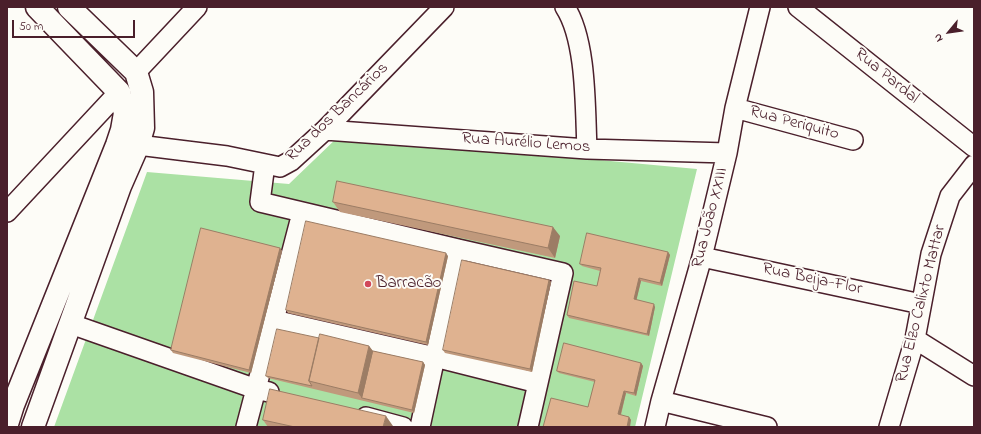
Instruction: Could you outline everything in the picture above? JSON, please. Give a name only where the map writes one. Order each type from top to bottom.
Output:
[{"type":"main road","points":[[9,409],[119,138],[125,113],[119,92],[37,7]]},
{"type":"main road","points":[[33,427],[120,186],[144,128],[142,92],[136,72],[69,7]]},
{"type":"street","points":[[136,72],[197,7]]},
{"type":"street","name":"Rua dos Bancários","points":[[138,145],[227,156],[280,167],[291,161],[325,130],[444,7]]},
{"type":"street","points":[[565,7],[576,35],[581,57],[587,149]]},
{"type":"street","name":"Rua João XXIII","points":[[656,427],[661,401],[702,257],[735,108],[760,7]]},
{"type":"street","name":"Rua Pardal","points":[[798,7],[974,147]]},
{"type":"street","points":[[7,212],[119,92]]},
{"type":"street","name":"Rua Periquito","points":[[735,108],[853,140]]},
{"type":"street","name":"Rua Aurélio Lemos","points":[[325,130],[587,149],[726,153]]},
{"type":"street","points":[[265,164],[260,202],[563,273],[528,427]]},
{"type":"street","name":"Rua Elzo Calixto Mattar","points":[[889,427],[915,339],[931,254],[950,196],[974,165]]},
{"type":"street","points":[[246,427],[302,213]]},
{"type":"street","points":[[420,427],[458,249]]},
{"type":"street","name":"Rua Beija-Flor","points":[[702,257],[921,304]]},
{"type":"street","points":[[274,320],[435,357],[538,383]]},
{"type":"street","points":[[71,324],[256,389],[287,397]]},
{"type":"street","points":[[915,339],[974,376]]},
{"type":"street","points":[[661,401],[767,427]]},
{"type":"street","points":[[349,413],[403,427]]},
{"type":"green space","points":[[339,136],[697,169],[635,427],[54,427],[147,172],[289,184]]},
{"type":"building","points":[[337,181],[553,227],[548,248],[333,202]]},
{"type":"building","name":"Barracão","points":[[306,221],[446,253],[426,342],[286,310]]},
{"type":"building","points":[[201,228],[280,248],[249,370],[171,350]]},
{"type":"building","points":[[587,233],[668,252],[660,283],[639,278],[634,299],[654,304],[647,334],[567,315],[574,281],[597,286],[601,268],[580,264]]},
{"type":"building","name":"Barracão","points":[[462,260],[549,280],[530,369],[443,350]]},
{"type":"building","points":[[277,329],[319,338],[309,381],[312,386],[266,376]]},
{"type":"building","points":[[320,334],[369,346],[358,393],[309,381]]},
{"type":"building","points":[[564,343],[641,363],[634,393],[624,391],[618,414],[629,417],[627,427],[543,427],[551,398],[588,407],[595,380],[557,371]]},
{"type":"building","points":[[373,351],[423,362],[412,410],[362,398]]},
{"type":"building","points":[[270,389],[386,416],[383,427],[295,427],[263,420]]},
{"type":"place","name":"Barracão","points":[[368,284]]}]
